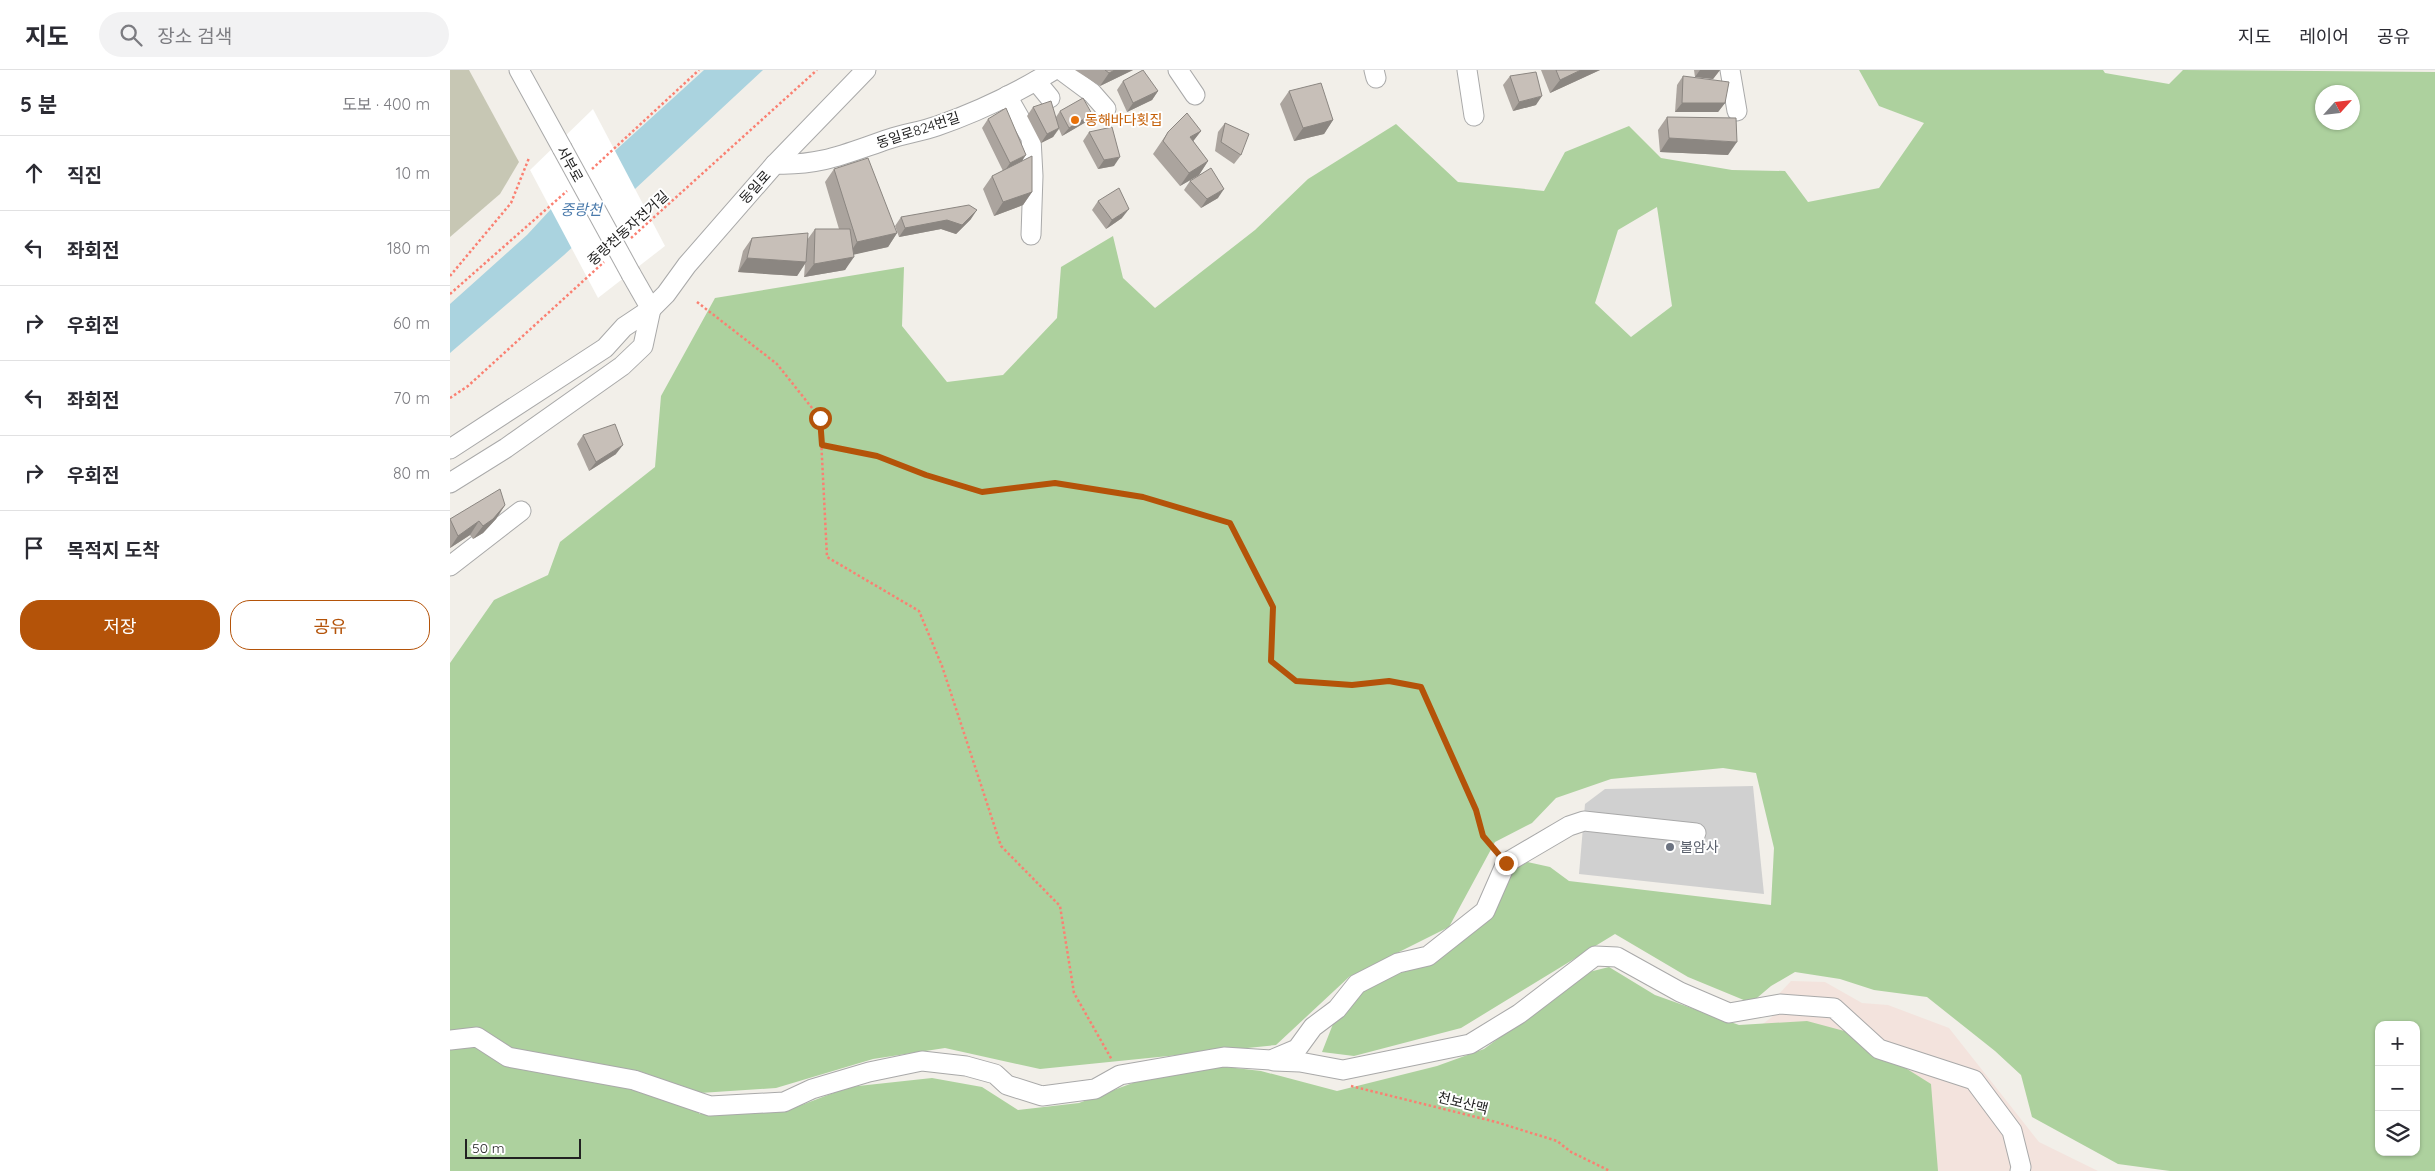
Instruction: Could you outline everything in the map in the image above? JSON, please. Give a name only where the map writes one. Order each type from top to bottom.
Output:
[{"type":"street","name":"서부로","points":[[519,70],[651,309]]},
{"type":"street","name":"동일로","points":[[450,449],[605,348],[624,328],[651,309],[666,294],[687,264],[776,164],[866,70]]},
{"type":"street","name":"동일로824번길","points":[[776,164],[801,166],[826,161],[889,139],[936,126],[1007,96],[1054,70]]},
{"type":"street","points":[[1061,70],[1092,93],[1106,109]]},
{"type":"street","points":[[1178,70],[1195,95]]},
{"type":"street","points":[[1467,70],[1474,116]]},
{"type":"street","points":[[1730,70],[1737,111]]},
{"type":"street","points":[[1036,81],[1050,98]]},
{"type":"street","points":[[1007,96],[1031,138],[1033,176],[1031,234]]},
{"type":"street","points":[[450,482],[506,448],[622,366],[643,346],[651,309]]},
{"type":"street","points":[[450,566],[521,511]]},
{"type":"street","points":[[1271,1060],[1297,1048],[1312,1027],[1337,1009],[1357,984],[1398,962],[1428,956],[1485,911],[1506,863],[1569,826],[1584,821],[1696,833]]},
{"type":"street","points":[[450,1040],[477,1037],[508,1057],[634,1080],[710,1106],[784,1102],[812,1089],[869,1072],[922,1061],[966,1066],[995,1074],[1007,1085],[1042,1096],[1096,1089],[1120,1075],[1224,1057],[1300,1062],[1343,1070],[1470,1044],[1519,1014],[1595,956],[1617,957],[1680,992],[1729,1013],[1780,1004],[1834,1008],[1879,1049],[1974,1080],[2012,1131],[2021,1170]]},
{"type":"path","name":"중랑천동자전거길","points":[[628,241],[817,70]]},
{"type":"path","points":[[450,276],[511,203],[529,158]]},
{"type":"path","name":"중랑천동자전거길","points":[[450,398],[468,386],[606,261]]},
{"type":"path","points":[[697,302],[777,364],[820,418],[827,557],[919,611],[942,666],[1001,846],[1060,906],[1074,993],[1120,1075]]},
{"type":"path","points":[[822,445],[877,456],[926,475],[982,492],[1055,483],[1143,497],[1230,523],[1273,607],[1271,661],[1296,681],[1352,685],[1389,681],[1421,687],[1476,810],[1483,836],[1506,863]]},
{"type":"path","name":"천보산맥","points":[[1346,1085],[1496,1122],[1557,1141],[1571,1152],[1610,1171]]},
{"type":"shaded area","points":[[450,70],[469,70],[519,162],[500,194],[450,237]]},
{"type":"shaded area","name":"불암사","points":[[1753,786],[1764,894],[1579,874],[1585,804],[1605,789]]},
{"type":"shaded area","points":[[1791,981],[1825,982],[1862,1003],[1888,1005],[1949,1028],[2039,1142],[2098,1171],[1845,1171],[1736,1044],[1772,1017],[1777,996]]},
{"type":"green space","points":[[1859,70],[2103,70],[2105,73],[2169,84],[2183,70],[2435,72],[2435,1171],[2170,1171],[2118,1164],[2032,1117],[2021,1075],[1995,1051],[1927,997],[1874,990],[1840,979],[1795,972],[1771,986],[1751,1003],[1688,977],[1615,934],[1461,1028],[1354,1056],[1322,1052],[1333,1024],[1363,991],[1400,973],[1435,962],[1523,861],[1550,867],[1569,881],[1771,905],[1774,848],[1756,773],[1723,768],[1611,779],[1556,798],[1532,823],[1495,842],[1449,927],[1349,977],[1276,1045],[1040,1069],[945,1048],[873,1059],[776,1088],[700,1093],[699,1114],[791,1109],[849,1087],[932,1078],[982,1087],[1018,1110],[1079,1103],[1138,1081],[1218,1066],[1261,1071],[1337,1091],[1437,1066],[1484,1049],[1589,972],[1609,967],[1655,995],[1739,1025],[1807,1021],[1848,1032],[1931,1084],[1938,1171],[450,1171],[450,663],[494,600],[548,575],[560,542],[655,467],[661,396],[715,298],[904,267],[902,326],[947,382],[1003,375],[1057,318],[1061,267],[1113,236],[1123,278],[1155,308],[1255,230],[1308,179],[1396,124],[1458,182],[1544,191],[1565,152],[1629,126],[1661,158],[1732,170],[1785,171],[1808,202],[1879,188],[1924,123],[1879,106]],"holes":[[[1657,207],[1672,306],[1631,337],[1595,303],[1618,230]]]},
{"type":"water","name":"중랑천","points":[[704,70],[763,70],[564,255],[450,353],[450,304]]},
{"type":"pier","points":[[593,109],[665,246],[598,298],[530,170]]},
{"type":"building","points":[[1143,70],[1158,91],[1133,103],[1123,81]]},
{"type":"building","points":[[1556,70],[1581,70],[1560,80]]},
{"type":"building","points":[[1536,72],[1542,96],[1519,102],[1510,76]]},
{"type":"building","points":[[1683,76],[1729,82],[1725,103],[1682,103]]},
{"type":"building","points":[[1321,83],[1333,120],[1303,128],[1289,91]]},
{"type":"building","points":[[1083,98],[1092,114],[1069,128],[1060,111]]},
{"type":"building","points":[[1051,101],[1059,128],[1047,134],[1033,107]]},
{"type":"building","points":[[1006,108],[1026,155],[1010,163],[988,119]]},
{"type":"building","points":[[1187,113],[1201,131],[1190,137],[1208,161],[1189,173],[1163,141],[1168,132]]},
{"type":"building","points":[[1667,117],[1736,118],[1737,142],[1669,138]]},
{"type":"building","points":[[1225,123],[1249,134],[1241,155],[1221,142]]},
{"type":"building","points":[[1112,127],[1120,157],[1104,160],[1089,132]]},
{"type":"building","points":[[1032,156],[1032,192],[1003,202],[992,176]]},
{"type":"building","points":[[868,158],[897,233],[857,242],[834,169]]},
{"type":"building","points":[[1211,168],[1224,189],[1207,199],[1190,181]]},
{"type":"building","points":[[1119,188],[1129,209],[1112,220],[1098,201]]},
{"type":"building","points":[[969,205],[977,210],[962,225],[947,220],[905,228],[901,217]]},
{"type":"building","points":[[815,229],[850,229],[854,257],[814,264]]},
{"type":"building","points":[[808,233],[806,262],[747,258],[752,238]]},
{"type":"building","points":[[615,424],[623,445],[596,462],[583,435]]},
{"type":"building","points":[[500,489],[505,505],[493,519],[483,526],[479,521],[458,536],[450,519]]},
{"type":"place","name":"동해바다횟집","points":[[1075,120]]},
{"type":"place","name":"불암사","points":[[1670,847]]},
{"type":"route","points":[[820,418],[822,445],[877,456],[926,475],[982,492],[1055,483],[1143,497],[1230,523],[1273,607],[1271,661],[1296,681],[1352,685],[1389,681],[1421,687],[1476,810],[1483,836],[1506,863]]}]
